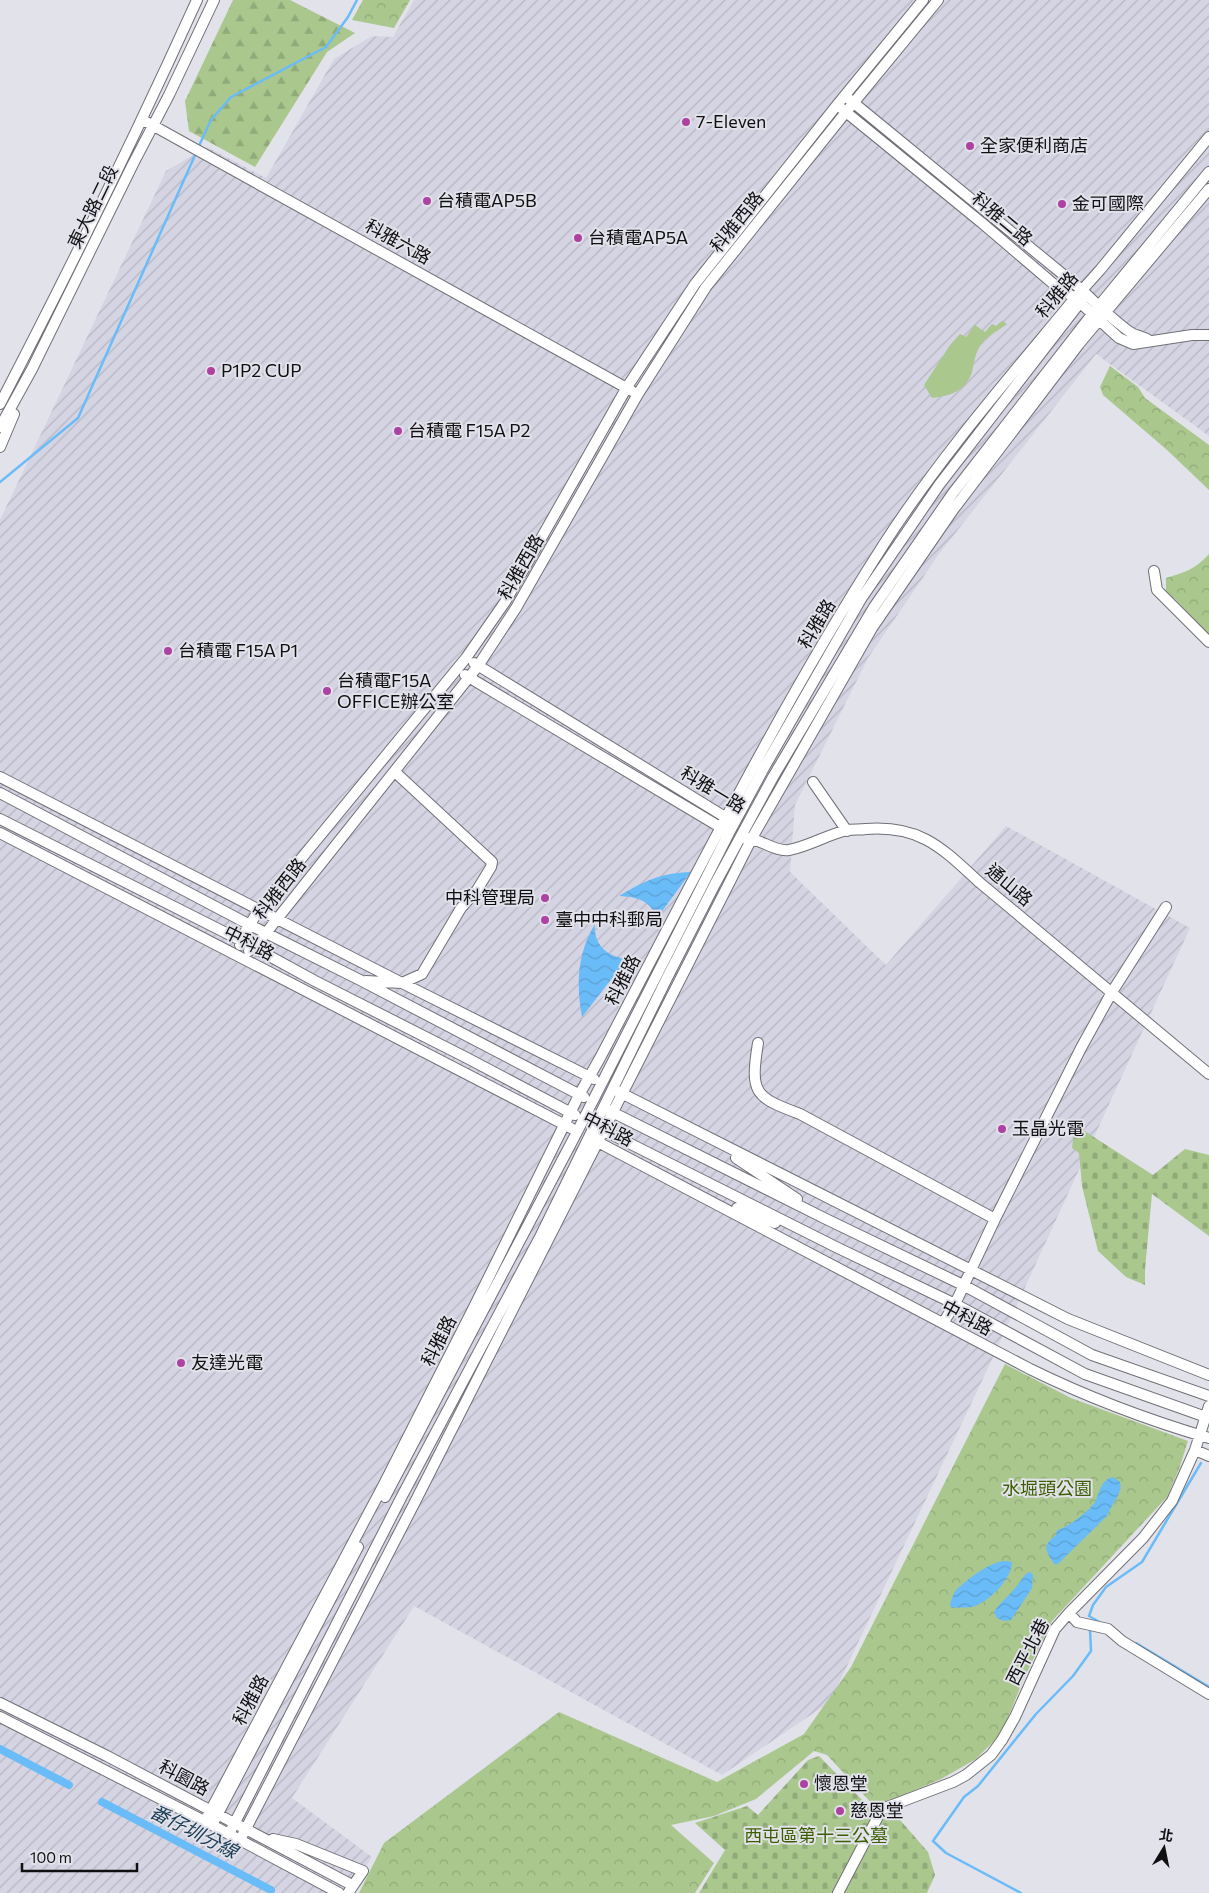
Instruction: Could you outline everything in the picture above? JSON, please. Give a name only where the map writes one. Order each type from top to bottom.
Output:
[{"type":"street","name":"東大路二段","points":[[0,404],[66,277],[142,120],[197,0]]},
{"type":"street","name":"東大路二段","points":[[0,427],[32,369],[214,0]]},
{"type":"street","name":"科雅西路","points":[[240,940],[259,910],[457,670],[506,602],[627,387],[695,284],[844,95],[923,0]]},
{"type":"street","name":"科雅西路","points":[[240,956],[254,948],[470,678],[516,608],[638,394],[706,287],[853,102],[938,0]]},
{"type":"street","name":"科雅二路","points":[[844,95],[1081,296],[1100,313],[1119,338],[1133,344],[1200,334],[1209,335]]},
{"type":"street","name":"科雅二路","points":[[837,105],[1057,286],[1081,296]]},
{"type":"street","name":"科雅六路","points":[[142,120],[638,394]]},
{"type":"street","name":"科雅路","points":[[208,1823],[577,1132],[729,832],[861,600],[939,485],[1100,270],[1209,137]]},
{"type":"street","name":"科雅路","points":[[215,1813],[447,1360],[579,1095],[605,1050],[723,822],[817,654],[884,544],[927,482],[1081,296],[1209,148]]},
{"type":"street","points":[[240,1840],[410,1511],[608,1110],[714,884],[773,777],[874,607],[953,493],[1100,313],[1209,172]]},
{"type":"street","points":[[617,1091],[752,838],[872,628],[953,510],[1074,351],[1100,313],[1209,189]]},
{"type":"street","points":[[0,447],[32,369]]},
{"type":"street","points":[[1154,571],[1157,590],[1209,642]]},
{"type":"street","name":"科雅一路","points":[[466,658],[723,822],[729,832],[743,833]]},
{"type":"street","name":"科雅一路","points":[[457,670],[591,748],[656,790],[723,822],[735,823],[743,833],[752,838]]},
{"type":"street","points":[[360,980],[402,983],[422,974],[462,908],[477,890],[492,862],[395,772]]},
{"type":"street","name":"中科路","points":[[0,776],[402,983],[1068,1319],[1209,1375]]},
{"type":"street","points":[[813,782],[847,830]]},
{"type":"street","name":"中科路","points":[[0,793],[592,1102],[963,1285],[1092,1355],[1209,1396]]},
{"type":"street","name":"中科路","points":[[0,819],[240,940],[315,981],[468,1058],[599,1128],[954,1304],[1085,1374],[1207,1418]]},
{"type":"street","name":"通山路","points":[[752,838],[786,850],[810,844],[847,830],[883,828],[910,832],[927,839],[946,851],[979,882],[1209,1074]]},
{"type":"street","name":"中科路","points":[[0,833],[1075,1391],[1205,1437]]},
{"type":"street","points":[[943,1323],[1081,1048],[1112,992],[1166,907]]},
{"type":"street","points":[[240,940],[240,956]]},
{"type":"street","points":[[315,981],[440,1060]]},
{"type":"street","points":[[758,1044],[755,1062],[755,1084],[762,1096],[774,1104],[800,1114],[995,1219]]},
{"type":"street","points":[[705,1137],[826,1219]]},
{"type":"street","points":[[229,1834],[402,1496],[593,1140]]},
{"type":"street","points":[[689,1189],[838,1248]]},
{"type":"street","name":"西平北巷","points":[[838,1893],[882,1809],[952,1782],[966,1775],[991,1755],[1015,1717],[1056,1629],[1069,1613],[1143,1538],[1172,1501],[1195,1450],[1205,1437],[1209,1406]]},
{"type":"street","points":[[1195,1450],[1209,1456]]},
{"type":"street","points":[[1069,1613],[1077,1622],[1108,1629],[1122,1641],[1209,1694]]},
{"type":"street","name":"科園路","points":[[0,1703],[107,1756],[260,1836],[350,1889]]},
{"type":"street","name":"科園路","points":[[0,1717],[208,1823],[339,1893]]},
{"type":"street","points":[[260,1836],[296,1844],[363,1871],[350,1889]]},
{"type":"shaded area","points":[[414,0],[1209,0],[1209,436],[1096,354],[939,554],[868,658],[795,805],[790,872],[886,965],[1006,826],[1190,928],[988,1368],[830,1702],[722,1775],[414,1606],[292,1798],[372,1857],[349,1893],[0,1893],[0,520],[166,171],[207,147],[266,178],[334,59],[372,36],[393,37]]},
{"type":"green space","points":[[233,0],[290,0],[355,33],[327,52],[255,167],[189,131],[185,101]]},
{"type":"green space","points":[[363,0],[410,0],[394,28],[352,20]]},
{"type":"green space","points":[[1002,321],[1007,324],[989,336],[980,346],[966,384],[951,394],[932,398],[924,385],[950,345],[960,334],[966,337],[975,325],[985,332],[992,324],[996,326]]},
{"type":"green space","points":[[1110,366],[1138,387],[1145,398],[1209,445],[1209,490],[1167,450],[1103,395],[1100,387]]},
{"type":"green space","points":[[1209,554],[1209,636],[1176,600],[1166,592],[1166,578],[1190,569]]},
{"type":"green space","points":[[1075,1125],[1153,1175],[1185,1149],[1209,1155],[1209,1236],[1152,1194],[1145,1285],[1126,1277],[1098,1251],[1082,1186],[1079,1153],[1072,1148]]},
{"type":"green space","name":"水堀頭公園","points":[[1005,1364],[1071,1398],[1188,1441],[1167,1497],[1052,1621],[1024,1678],[1007,1720],[996,1739],[976,1759],[941,1779],[875,1807],[827,1755],[814,1751],[756,1799],[714,1816],[671,1825],[714,1863],[695,1893],[359,1893],[384,1843],[559,1712],[717,1782],[804,1734],[851,1667]]},
{"type":"green space","name":"西屯區第十三公墓","points":[[819,1756],[874,1812],[893,1812],[928,1852],[935,1875],[927,1893],[699,1893],[725,1850],[695,1823],[747,1806],[758,1815],[808,1760]]},
{"type":"water","points":[[691,872],[657,918],[647,903],[632,897],[619,896],[662,876]]},
{"type":"water","points":[[595,924],[596,938],[603,948],[613,956],[627,959],[582,1017],[579,993],[581,958]]},
{"type":"water","points":[[1113,1477],[1120,1482],[1120,1491],[1108,1515],[1058,1564],[1054,1564],[1046,1548],[1056,1535],[1057,1530],[1072,1523],[1088,1510],[1095,1502],[1105,1481]]},
{"type":"water","points":[[1005,1561],[1012,1562],[1011,1569],[1004,1583],[992,1595],[985,1601],[972,1607],[952,1608],[950,1605],[956,1590],[992,1564]]},
{"type":"water","points":[[1030,1572],[1033,1575],[1032,1588],[1011,1620],[1004,1621],[997,1618],[994,1612],[1025,1575]]},
{"type":"waterway","points":[[198,148],[211,120],[231,97],[326,47],[348,17],[357,0]]},
{"type":"waterway","points":[[0,482],[78,418],[196,153]]},
{"type":"waterway","points":[[1089,1616],[1093,1605],[1106,1587],[1142,1562],[1201,1463]]},
{"type":"waterway","points":[[1089,1616],[1101,1623]]},
{"type":"waterway","points":[[1021,1893],[946,1853],[933,1841],[964,1797],[978,1786],[1036,1714],[1073,1676],[1091,1651],[1090,1630]]},
{"type":"waterway","points":[[1136,1643],[1209,1687]]},
{"type":"waterway","name":"番仔圳分線","points":[[0,1749],[69,1785]]},
{"type":"waterway","name":"番仔圳分線","points":[[102,1802],[271,1890]]},
{"type":"place","name":"7-Eleven","points":[[686,122]]},
{"type":"place","name":"全家便利商店","points":[[970,146]]},
{"type":"place","name":"台積電AP5B","points":[[427,201]]},
{"type":"place","name":"金可國際","points":[[1062,204]]},
{"type":"place","name":"台積電AP5A","points":[[578,238]]},
{"type":"place","name":"P1P2 CUP","points":[[211,371]]},
{"type":"place","name":"台積電 F15A P2","points":[[398,431]]},
{"type":"place","name":"台積電 F15A P1","points":[[168,651]]},
{"type":"place","name":"台積電F15A OFFICE辦公室","points":[[327,691]]},
{"type":"place","name":"中科管理局","points":[[545,898]]},
{"type":"place","name":"臺中中科郵局","points":[[545,920]]},
{"type":"place","name":"玉晶光電","points":[[1002,1129]]},
{"type":"place","name":"友達光電","points":[[181,1363]]},
{"type":"place","name":"懷恩堂","points":[[804,1784]]},
{"type":"place","name":"慈恩堂","points":[[840,1811]]}]
